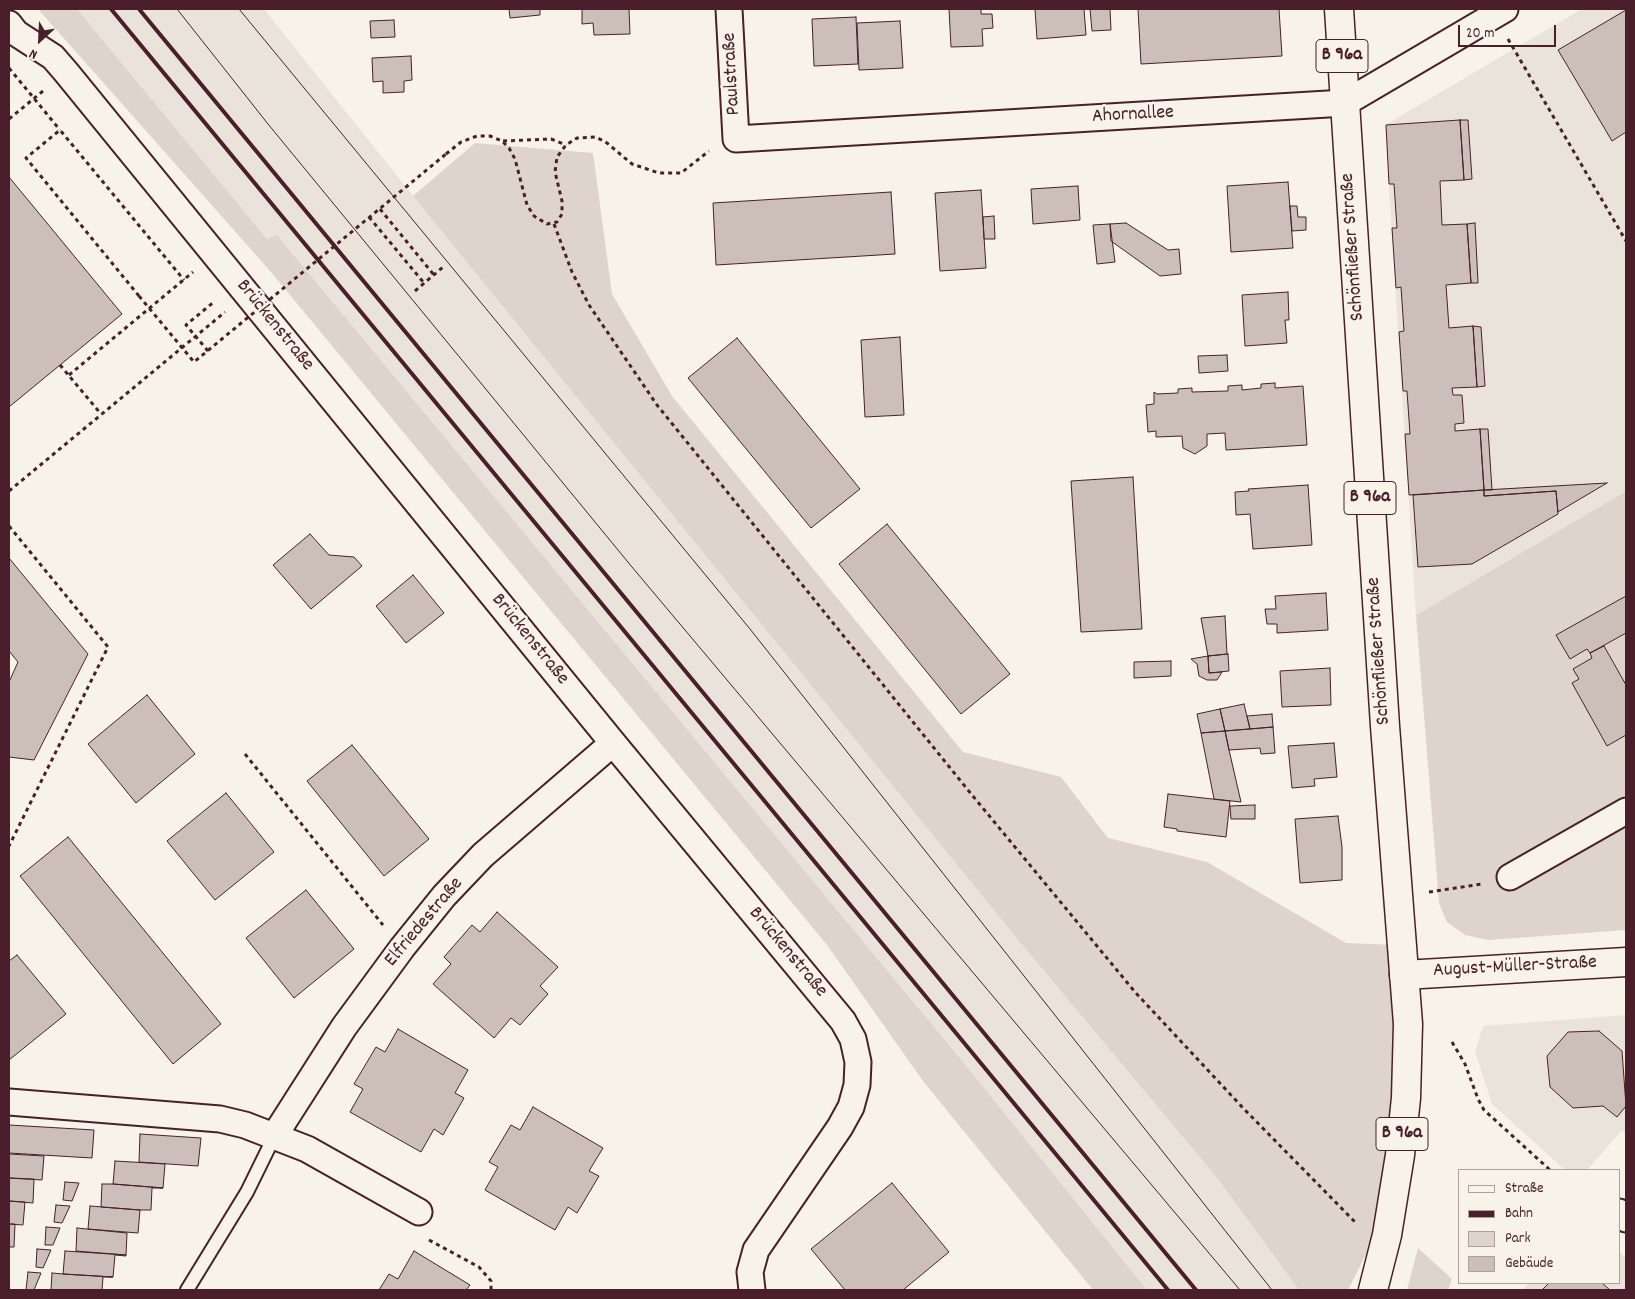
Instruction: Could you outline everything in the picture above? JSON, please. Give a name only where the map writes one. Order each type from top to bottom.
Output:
[{"type":"main road","name":"Schönfließer Straße","points":[[1338,9],[1384,726],[1408,1041],[1406,1098],[1396,1185],[1384,1251],[1373,1290]]},
{"type":"main road","name":"August-Müller-Straße","points":[[1404,975],[1626,962]]},
{"type":"street","name":"Paulstraße","points":[[729,9],[736,139]]},
{"type":"street","name":"Ahornallee","points":[[736,139],[1344,103],[1499,12]]},
{"type":"street","name":"Brückenstraße","points":[[11,32],[45,51],[66,72],[613,743],[842,1020],[853,1039],[858,1070],[858,1085],[851,1107],[840,1127],[756,1250],[750,1272],[752,1290]]},
{"type":"street","name":"Elfriedestraße","points":[[275,1135],[344,1027],[402,948],[444,896],[483,855],[613,743]]},
{"type":"street","points":[[1510,876],[1626,811]]},
{"type":"street","points":[[9,1102],[220,1119],[275,1135],[307,1149],[419,1212]]},
{"type":"lane","points":[[187,1290],[247,1192],[275,1135]]},
{"type":"path","points":[[1499,12],[1626,241]]},
{"type":"path","points":[[9,68],[184,280]]},
{"type":"path","points":[[9,119],[34,99]]},
{"type":"path","points":[[60,130],[26,158],[194,362],[461,142],[477,136],[490,136],[502,141],[509,148],[515,159],[523,196],[530,210],[540,221],[554,224],[559,219],[562,208],[556,164],[559,153],[566,145],[579,137],[596,137],[607,142],[623,158],[642,168],[659,173],[681,173],[710,150],[736,139]]},
{"type":"path","points":[[502,141],[551,139],[566,145]]},
{"type":"path","points":[[380,209],[434,275]]},
{"type":"path","points":[[369,218],[424,283]]},
{"type":"path","points":[[554,224],[572,272],[589,305],[657,405],[854,650],[1135,992],[1244,1109],[1384,1251]]},
{"type":"path","points":[[69,375],[215,254]]},
{"type":"path","points":[[415,291],[443,267]]},
{"type":"path","points":[[9,491],[247,294]]},
{"type":"path","points":[[208,351],[186,325],[214,302]]},
{"type":"path","points":[[60,365],[101,414]]},
{"type":"path","points":[[9,526],[108,647],[9,846]]},
{"type":"path","points":[[245,754],[402,948]]},
{"type":"path","points":[[1398,893],[1473,886],[1510,876]]},
{"type":"path","points":[[1452,1042],[1466,1064],[1478,1099],[1484,1110],[1549,1169]]},
{"type":"path","points":[[419,1212],[411,1230],[479,1267],[491,1281],[491,1290]]},
{"type":"shaded area","points":[[77,9],[264,9],[413,196],[1019,941],[1218,1179],[1299,1290],[1147,1290],[964,1063],[277,235],[267,239]]},
{"type":"shaded area","points":[[1582,9],[1626,9],[1626,491],[1416,615],[1385,125]]},
{"type":"shaded area","points":[[1626,1015],[1626,1134],[1622,1130],[1588,1169],[1564,1169],[1492,1104],[1475,1052],[1483,1026]]},
{"type":"shaded area","points":[[1620,1253],[1626,1258],[1626,1290],[1522,1290],[1528,1284],[1620,1284]]},
{"type":"green space","points":[[38,9],[77,9],[267,239],[277,235],[964,1063],[1147,1290],[1093,1290],[923,1081],[827,945],[271,272]]},
{"type":"green space","points":[[475,143],[593,153],[612,294],[672,396],[963,752],[1061,777],[1108,838],[1207,862],[1346,943],[1396,945],[1400,1024],[1384,1218],[1348,1290],[1299,1290],[1218,1179],[1019,941],[413,196]]},
{"type":"green space","points":[[1626,491],[1626,930],[1488,940],[1465,935],[1447,922],[1439,903],[1416,615]]},
{"type":"green space","points":[[1418,1248],[1452,1279],[1448,1290],[1407,1290]]},
{"type":"building","points":[[509,9],[540,9],[540,15],[510,18]]},
{"type":"building","points":[[582,9],[629,9],[630,34],[594,35],[593,23],[582,24]]},
{"type":"building","points":[[949,9],[981,9],[981,14],[992,14],[993,28],[982,29],[983,46],[951,47]]},
{"type":"building","points":[[1035,9],[1084,9],[1086,35],[1037,39]]},
{"type":"building","points":[[1090,9],[1110,9],[1111,30],[1092,31]]},
{"type":"building","points":[[1138,9],[1279,9],[1282,56],[1141,64]]},
{"type":"building","points":[[1626,10],[1626,132],[1612,141],[1558,50]]},
{"type":"building","points":[[856,17],[858,64],[814,66],[812,19]]},
{"type":"building","points":[[394,20],[395,37],[371,38],[370,21]]},
{"type":"building","points":[[900,21],[903,68],[859,70],[857,23]]},
{"type":"building","points":[[411,56],[412,80],[404,81],[404,92],[383,93],[383,81],[373,82],[372,58]]},
{"type":"building","points":[[1460,120],[1464,180],[1440,181],[1442,225],[1467,224],[1471,283],[1446,285],[1449,328],[1473,326],[1477,387],[1452,388],[1453,395],[1462,395],[1464,423],[1455,424],[1455,431],[1480,429],[1484,490],[1409,495],[1405,434],[1410,434],[1407,391],[1403,391],[1399,332],[1404,331],[1401,287],[1396,288],[1392,228],[1397,228],[1394,184],[1389,184],[1386,125]]},
{"type":"building","points":[[1460,120],[1468,120],[1472,179],[1464,180]]},
{"type":"building","points":[[9,177],[122,314],[9,407]]},
{"type":"building","points":[[1288,182],[1293,248],[1231,252],[1227,186]]},
{"type":"building","points":[[1078,186],[1080,220],[1033,224],[1031,189]]},
{"type":"building","points":[[981,190],[986,268],[940,271],[935,193]]},
{"type":"building","points":[[891,192],[895,254],[716,265],[713,203]]},
{"type":"building","points":[[1290,206],[1297,206],[1298,217],[1306,217],[1306,230],[1292,231]]},
{"type":"building","points":[[994,216],[995,239],[984,239],[983,217]]},
{"type":"building","points":[[1126,223],[1168,250],[1179,249],[1181,274],[1160,276],[1111,241],[1110,224]]},
{"type":"building","points":[[1475,223],[1478,283],[1471,283],[1467,224]]},
{"type":"building","points":[[1110,224],[1115,262],[1097,264],[1093,225]]},
{"type":"building","points":[[1288,292],[1289,320],[1285,320],[1287,343],[1245,346],[1242,295]]},
{"type":"building","points":[[1473,326],[1481,327],[1485,386],[1477,387]]},
{"type":"building","points":[[900,337],[904,415],[865,417],[861,340]]},
{"type":"building","points":[[737,338],[860,489],[811,528],[688,378]]},
{"type":"building","points":[[1227,355],[1228,371],[1199,373],[1198,356]]},
{"type":"building","points":[[1275,383],[1275,388],[1303,386],[1307,445],[1226,450],[1225,433],[1207,434],[1207,446],[1195,454],[1183,448],[1182,436],[1156,437],[1156,431],[1148,432],[1146,405],[1154,404],[1154,392],[1157,394],[1178,393],[1178,389],[1192,388],[1192,392],[1228,391],[1228,386],[1242,385],[1242,390],[1261,388],[1261,384]]},
{"type":"building","points":[[1480,429],[1488,429],[1492,490],[1484,490]]},
{"type":"building","points":[[1133,477],[1142,629],[1081,632],[1071,481]]},
{"type":"building","points":[[1607,483],[1558,512],[1556,491],[1484,496],[1484,490]]},
{"type":"building","points":[[1308,485],[1312,545],[1253,549],[1250,514],[1236,515],[1235,492],[1249,491],[1248,489]]},
{"type":"building","points":[[1484,490],[1484,496],[1556,491],[1558,514],[1472,564],[1418,567],[1413,495]]},
{"type":"building","points":[[887,524],[1010,674],[961,714],[839,564]]},
{"type":"building","points":[[310,534],[329,555],[354,557],[362,566],[311,609],[273,565]]},
{"type":"building","points":[[9,558],[88,654],[34,760],[9,757],[9,682],[18,662],[9,651]]},
{"type":"building","points":[[413,575],[444,613],[406,643],[376,606]]},
{"type":"building","points":[[1326,593],[1328,630],[1277,633],[1277,624],[1267,624],[1265,609],[1276,609],[1275,596]]},
{"type":"building","points":[[1626,596],[1626,633],[1590,653],[1587,649],[1570,659],[1556,635]]},
{"type":"building","points":[[1225,616],[1227,654],[1208,656],[1201,618]]},
{"type":"building","points":[[1604,646],[1626,685],[1626,735],[1607,746],[1572,683],[1579,679],[1573,669],[1592,658],[1590,653]]},
{"type":"building","points":[[1228,654],[1229,671],[1209,673],[1208,656]]},
{"type":"building","points":[[1208,656],[1209,673],[1222,672],[1217,680],[1207,680],[1199,676],[1197,664],[1191,659]]},
{"type":"building","points":[[1171,661],[1171,676],[1134,678],[1134,662]]},
{"type":"building","points":[[1330,668],[1331,705],[1282,707],[1280,671]]},
{"type":"building","points":[[147,695],[195,754],[136,803],[88,744]]},
{"type":"building","points":[[1244,704],[1250,729],[1225,731],[1220,709]]},
{"type":"building","points":[[1220,709],[1225,731],[1201,733],[1197,714]]},
{"type":"building","points":[[1272,714],[1273,727],[1250,729],[1247,716]]},
{"type":"building","points":[[1273,727],[1275,753],[1261,754],[1260,748],[1229,750],[1225,731]]},
{"type":"building","points":[[1225,731],[1241,802],[1214,799],[1201,733]]},
{"type":"building","points":[[1334,743],[1337,777],[1314,779],[1315,786],[1292,788],[1288,746]]},
{"type":"building","points":[[352,745],[429,839],[384,876],[307,781]]},
{"type":"building","points":[[226,793],[274,852],[215,900],[167,841]]},
{"type":"building","points":[[1168,794],[1230,801],[1226,837],[1177,831],[1177,829],[1164,827]]},
{"type":"building","points":[[1255,805],[1255,819],[1231,819],[1230,806]]},
{"type":"building","points":[[1338,816],[1342,847],[1342,880],[1300,883],[1295,819]]},
{"type":"building","points":[[68,837],[221,1024],[173,1064],[20,876]]},
{"type":"building","points":[[306,890],[354,949],[294,998],[246,938]]},
{"type":"building","points":[[497,912],[558,967],[540,986],[548,994],[520,1025],[511,1018],[494,1038],[433,984],[451,964],[444,957],[472,925],[480,932]]},
{"type":"building","points":[[17,955],[66,1014],[9,1060],[9,961]]},
{"type":"building","points":[[398,1029],[468,1070],[455,1093],[464,1098],[443,1135],[434,1129],[421,1152],[350,1112],[363,1089],[354,1084],[376,1047],[385,1052]]},
{"type":"building","points":[[1599,1031],[1622,1051],[1626,1106],[1617,1117],[1603,1106],[1573,1108],[1550,1087],[1547,1056],[1568,1032]]},
{"type":"building","points":[[533,1107],[603,1148],[589,1171],[599,1176],[577,1213],[568,1207],[555,1230],[485,1190],[498,1167],[489,1162],[511,1125],[520,1130]]},
{"type":"building","points":[[9,1125],[94,1130],[92,1158],[9,1153]]},
{"type":"building","points":[[140,1134],[201,1138],[198,1166],[139,1162]]},
{"type":"building","points":[[9,1154],[44,1156],[42,1180],[9,1178]]},
{"type":"building","points":[[115,1161],[165,1164],[163,1188],[113,1184]]},
{"type":"building","points":[[9,1178],[34,1179],[33,1203],[9,1201]]},
{"type":"building","points":[[65,1182],[79,1183],[72,1201],[63,1200]]},
{"type":"building","points":[[892,1183],[949,1252],[903,1290],[845,1290],[811,1249]]},
{"type":"building","points":[[102,1184],[163,1188],[152,1188],[151,1210],[140,1210],[101,1207]]},
{"type":"building","points":[[9,1201],[25,1202],[23,1225],[9,1224]]},
{"type":"building","points":[[56,1205],[70,1206],[62,1223],[54,1222]]},
{"type":"building","points":[[90,1206],[140,1210],[138,1233],[88,1229]]},
{"type":"building","points":[[9,1224],[15,1224],[14,1247],[9,1247]]},
{"type":"building","points":[[46,1227],[60,1228],[53,1245],[45,1245]]},
{"type":"building","points":[[77,1228],[127,1233],[126,1255],[76,1251]]},
{"type":"building","points":[[37,1249],[51,1250],[43,1268],[36,1267]]},
{"type":"building","points":[[65,1251],[126,1255],[126,1256],[115,1255],[113,1277],[63,1274]]},
{"type":"building","points":[[414,1251],[470,1285],[466,1290],[379,1290],[389,1274],[398,1279]]},
{"type":"building","points":[[28,1272],[41,1273],[34,1290],[26,1290]]},
{"type":"building","points":[[52,1273],[113,1277],[103,1277],[102,1290],[51,1290]]},
{"type":"building","points":[[1548,1284],[1603,1284],[1610,1290],[1542,1290]]},
{"type":"tram line","points":[[177,9],[268,124],[632,567],[1240,1290]]},
{"type":"tram line","points":[[239,9],[750,629],[1272,1290]]},
{"type":"railway","points":[[111,9],[1168,1290]]},
{"type":"railway","points":[[139,9],[1196,1290]]}]
